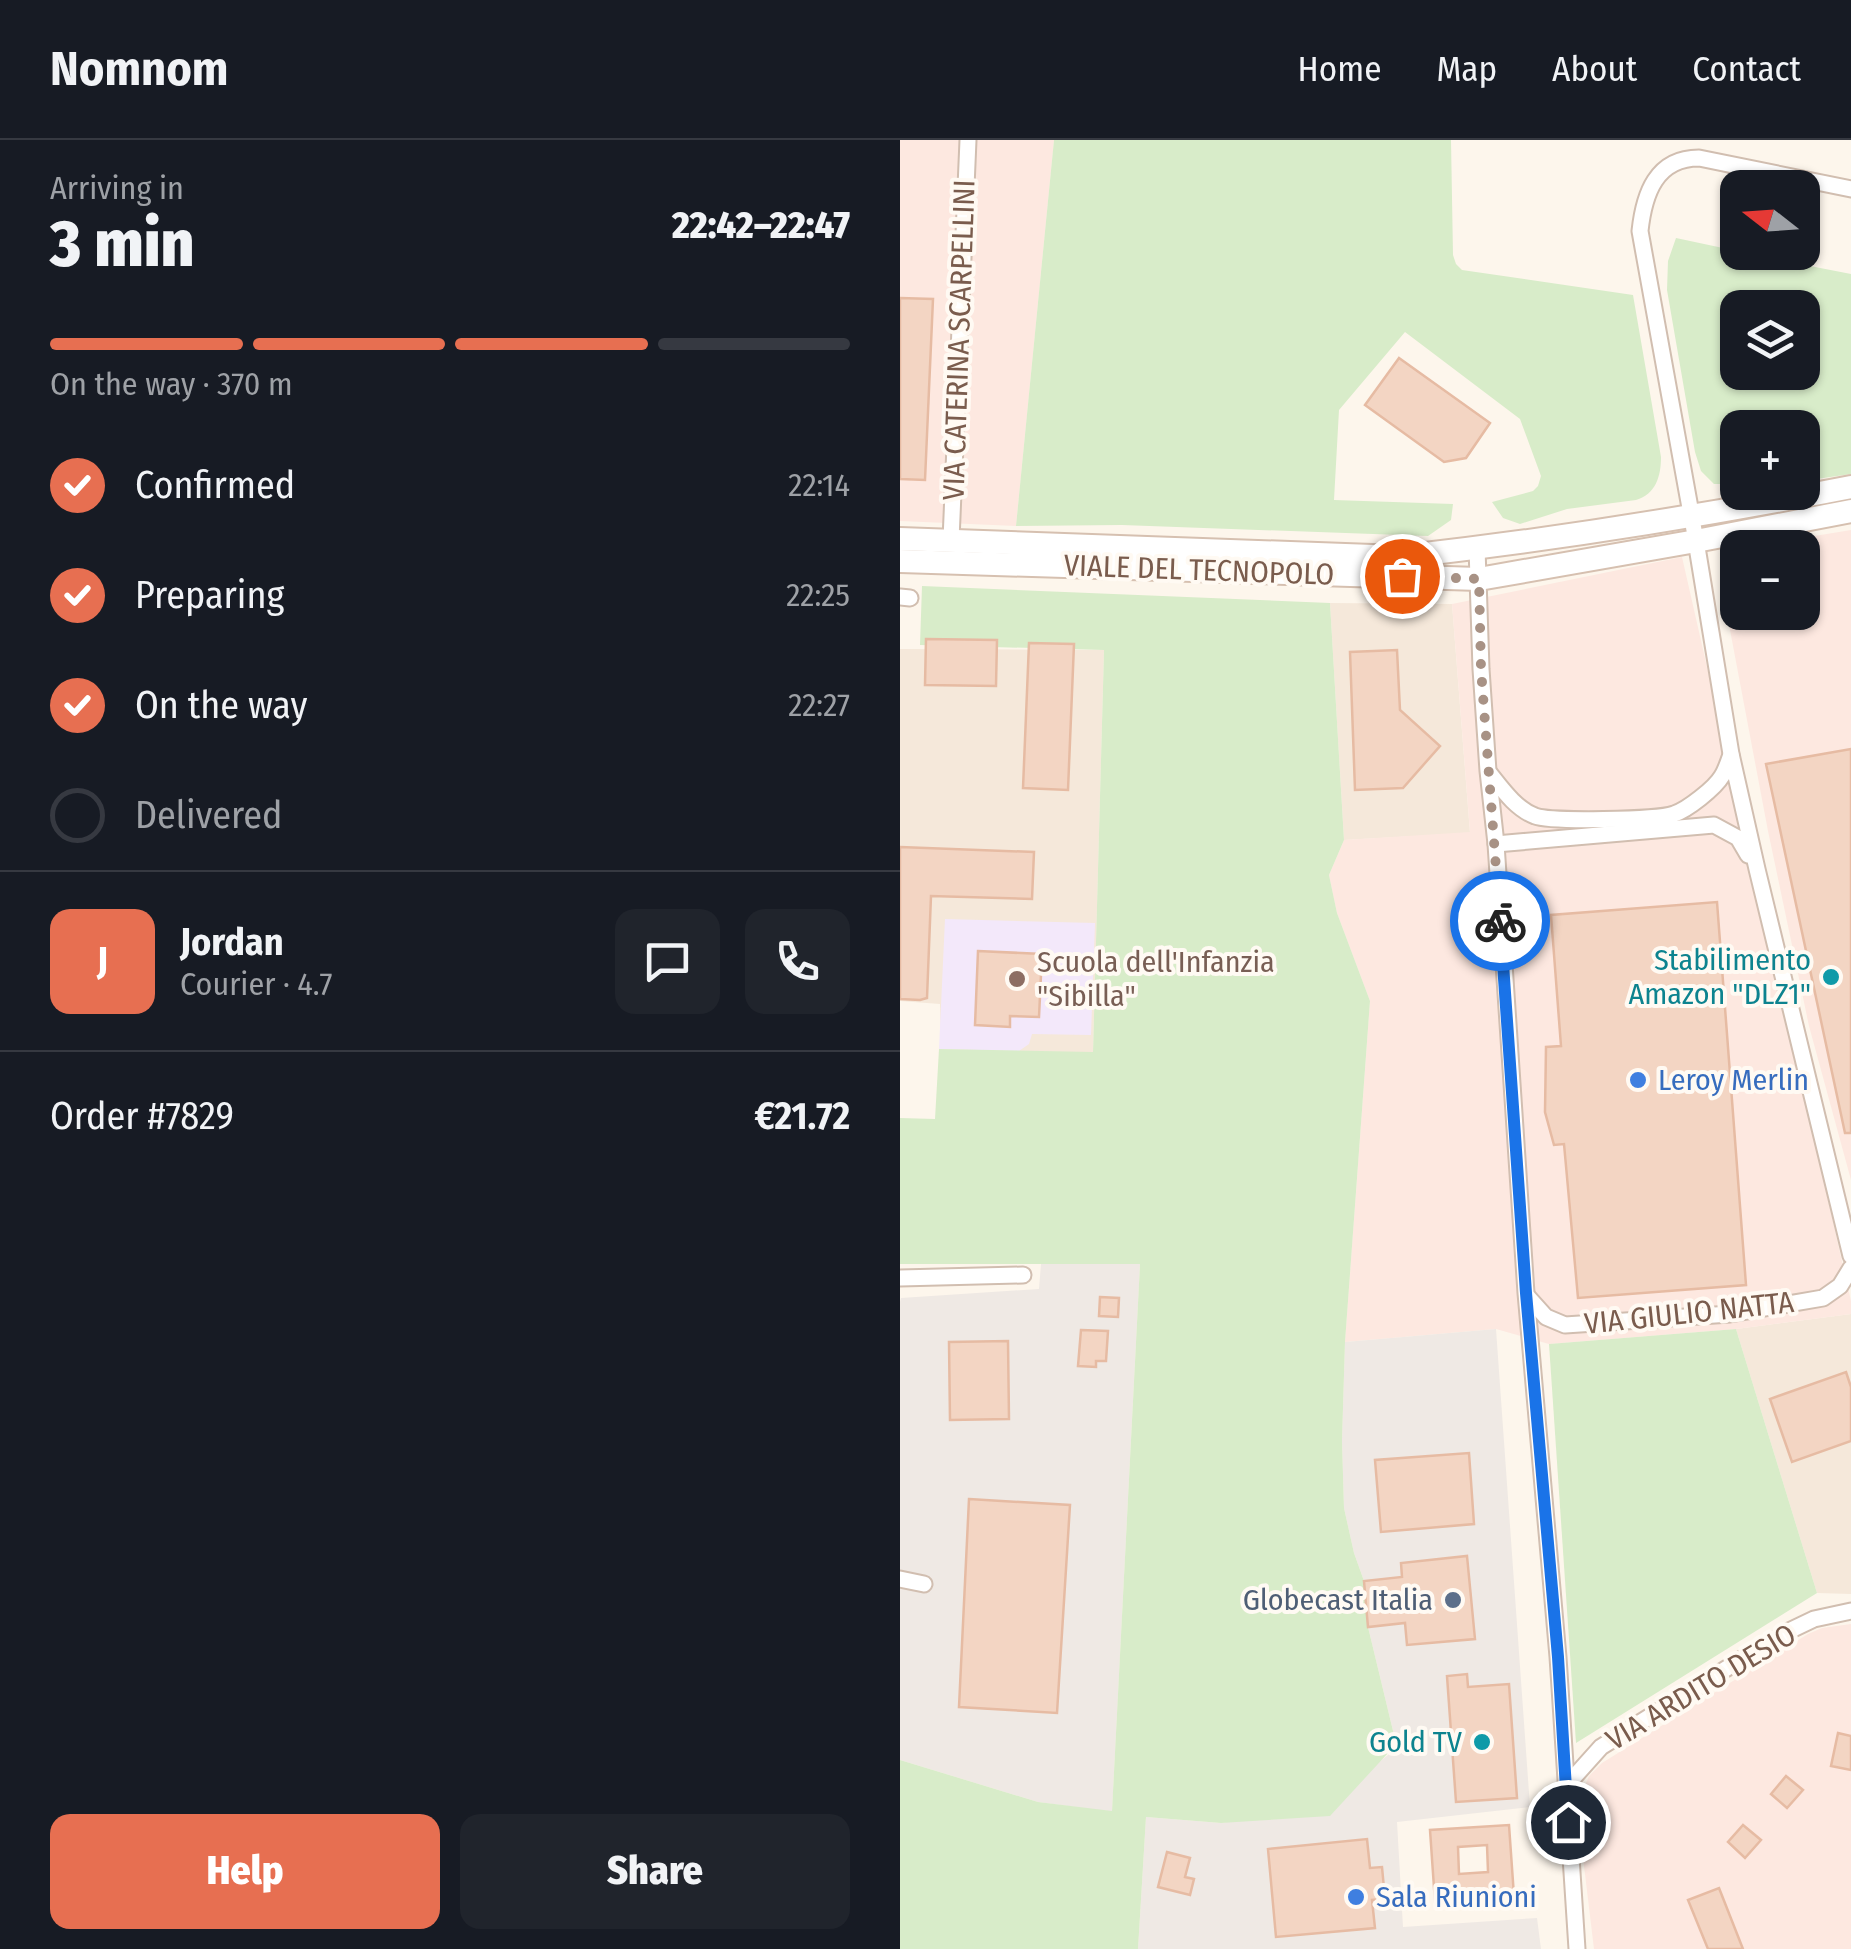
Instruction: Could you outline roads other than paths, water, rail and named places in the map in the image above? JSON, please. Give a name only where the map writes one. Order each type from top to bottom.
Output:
[{"type":"main road","name":"VIALE DEL TECNOPOLO","points":[[900,539],[1400,557],[1692,517],[1851,487]]},
{"type":"main road","name":"VIALE DEL TECNOPOLO","points":[[900,561],[1479,579],[1851,511]]},
{"type":"street","name":"VIA CATERINA SCARPELLINI","points":[[951,540],[968,140]]},
{"type":"street","points":[[1851,188],[1686,158],[1662,170],[1648,193],[1640,242],[1692,517],[1731,754],[1851,1256]]},
{"type":"street","points":[[1478,548],[1488,771],[1526,1293],[1558,1657],[1576,1949]]},
{"type":"street","points":[[1488,771],[1518,806],[1534,816],[1602,819],[1674,814],[1701,798],[1721,778],[1731,754]]},
{"type":"street","points":[[1496,844],[1714,825],[1738,838],[1756,869]]},
{"type":"street","name":"VIA GIULIO NATTA","points":[[1526,1293],[1546,1317],[1579,1326],[1730,1314],[1823,1298],[1840,1286],[1851,1268]]},
{"type":"street","points":[[900,1278],[1023,1275]]},
{"type":"street","points":[[900,1579],[924,1584]]},
{"type":"street","name":"VIA ARDITO DESIO","points":[[1566,1786],[1601,1747],[1740,1660],[1814,1619],[1851,1611]]},
{"type":"place","name":"Stabilimento Amazon \"DLZ1\"","points":[[1831,977]]},
{"type":"place","name":"Scuola dell'Infanzia \"Sibilla\"","points":[[1017,979]]},
{"type":"place","name":"Leroy Merlin","points":[[1638,1080]]},
{"type":"place","name":"Globecast Italia","points":[[1453,1600]]},
{"type":"place","name":"Gold TV","points":[[1482,1742]]},
{"type":"place","name":"Sala Riunioni","points":[[1356,1897]]}]
